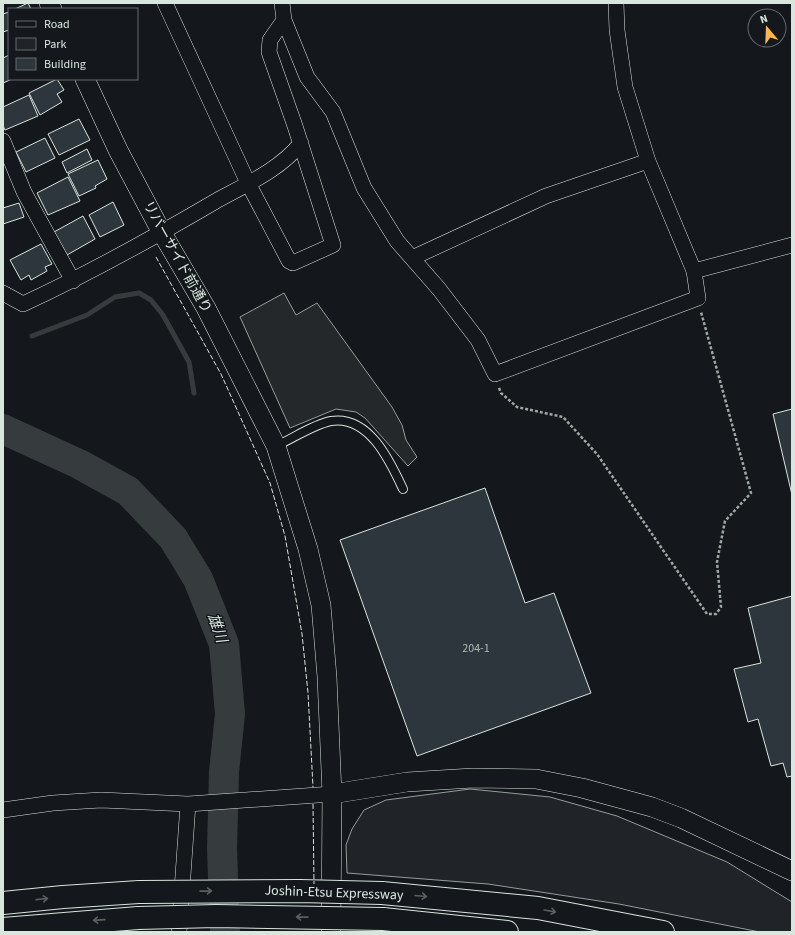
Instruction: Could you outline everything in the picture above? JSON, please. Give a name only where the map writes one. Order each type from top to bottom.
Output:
[{"type":"highway","name":"Joshin-Etsu Expressway","points":[[3,903],[139,892],[300,891],[382,893],[538,908],[663,932]]},
{"type":"highway","name":"Joshin-Etsu Expressway","points":[[3,929],[138,918],[216,916],[384,920],[507,932]]},
{"type":"street","points":[[165,3],[248,183],[289,261],[293,263],[333,245],[301,143],[269,52],[270,40],[284,20]]},
{"type":"street","points":[[282,3],[284,20],[307,77],[333,112],[364,188],[397,241],[439,289],[478,340],[495,374],[698,298],[694,271],[648,161],[625,87],[617,30],[616,3]]},
{"type":"street","name":"リバーサイド前通り","points":[[85,80],[118,150],[162,233],[206,308],[272,440],[308,548],[321,605],[327,677],[332,794],[331,932]]},
{"type":"street","points":[[3,141],[24,192],[73,281]]},
{"type":"street","points":[[3,293],[23,304],[73,281],[162,233],[248,183],[291,156],[301,143]]},
{"type":"street","points":[[412,258],[546,196],[648,161]]},
{"type":"street","points":[[694,271],[792,245]]},
{"type":"street","points":[[3,810],[52,803],[101,800],[193,804],[332,794],[407,782],[473,778],[536,779],[582,788],[681,818],[792,871]]},
{"type":"street","points":[[179,932],[193,804]]},
{"type":"lane","points":[[272,440],[330,421],[345,420],[361,426],[374,440],[391,462],[403,489]]},
{"type":"path","points":[[495,374],[501,394],[517,407],[564,417],[597,454],[706,614],[716,614],[721,607],[717,562],[725,521],[751,493],[698,298]]},
{"type":"green space","points":[[470,789],[550,797],[617,816],[727,862],[792,902],[792,932],[760,932],[619,904],[488,884],[347,873],[346,845],[352,829],[364,810],[386,800]]},
{"type":"shaded area","points":[[284,293],[296,315],[317,303],[392,407],[402,425],[406,440],[417,457],[408,466],[365,418],[356,412],[336,409],[290,428],[240,317]]},
{"type":"building","points":[[28,3],[30,8],[17,8]]},
{"type":"building","points":[[8,12],[8,30],[3,32],[3,14]]},
{"type":"building","points":[[8,56],[8,80],[10,80],[3,83],[3,58]]},
{"type":"building","points":[[55,80],[58,80],[64,90],[57,94],[62,102],[40,115],[29,93]]},
{"type":"building","points":[[29,95],[38,116],[5,130],[3,126],[3,107]]},
{"type":"building","points":[[79,119],[90,140],[59,155],[48,134]]},
{"type":"building","points":[[45,138],[55,158],[26,172],[16,152]]},
{"type":"building","points":[[87,149],[92,160],[67,173],[62,162]]},
{"type":"building","points":[[98,160],[107,179],[95,186],[96,188],[79,196],[68,174]]},
{"type":"building","points":[[68,177],[80,201],[48,215],[37,193]]},
{"type":"building","points":[[113,202],[124,225],[100,237],[89,215]]},
{"type":"building","points":[[19,203],[24,217],[3,224],[3,208]]},
{"type":"building","points":[[83,216],[95,239],[67,255],[54,232]]},
{"type":"building","points":[[41,244],[52,264],[45,267],[47,271],[31,280],[29,275],[21,280],[10,260]]},
{"type":"building","points":[[792,409],[792,495],[773,414]]},
{"type":"building","points":[[485,488],[525,603],[554,593],[591,693],[417,756],[340,540]]},
{"type":"building","points":[[792,596],[792,776],[787,777],[783,763],[771,766],[758,719],[748,722],[734,669],[761,663],[748,608]]},
{"type":"waterway","points":[[32,336],[87,315],[115,297],[139,293],[151,300],[163,315],[189,362],[194,393]]},
{"type":"waterway","name":"雄川","points":[[3,429],[79,464],[128,491],[173,538],[198,579],[224,644],[230,714],[224,772],[222,849],[225,932]]},
{"type":"fence","points":[[156,257],[221,374],[270,483],[285,536],[302,634],[308,693],[313,787]]},
{"type":"fence","points":[[313,804],[314,884]]}]
